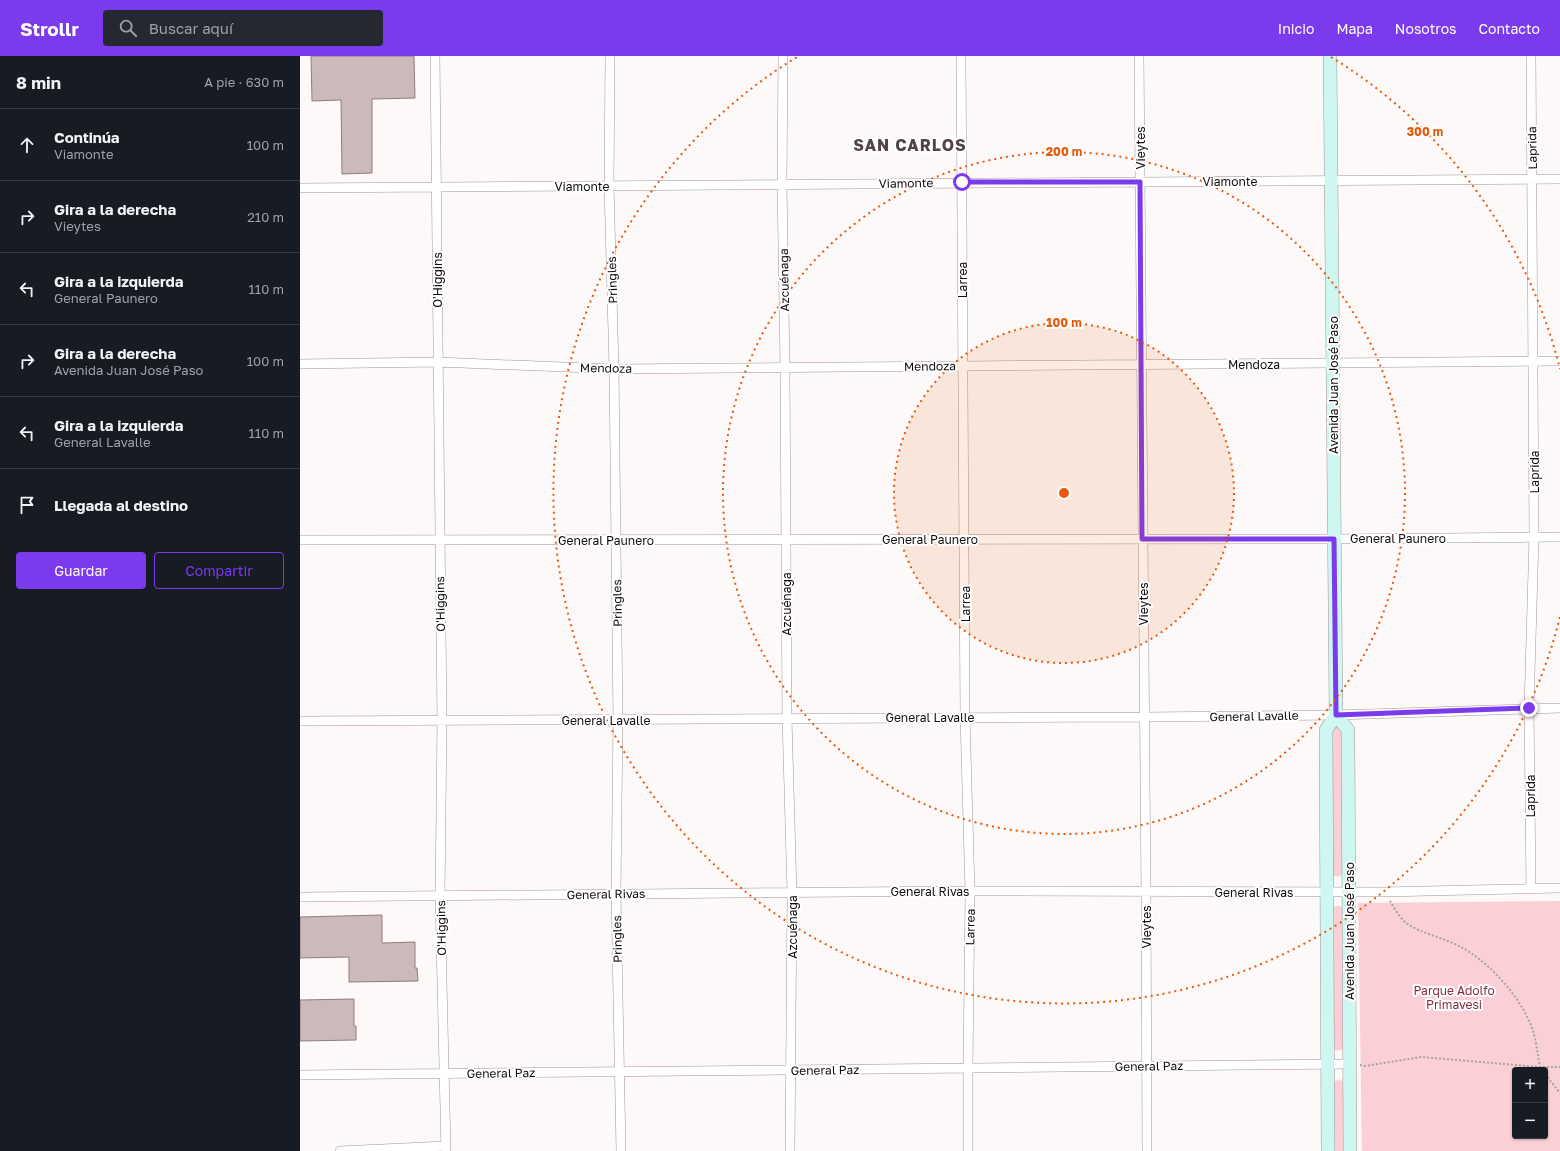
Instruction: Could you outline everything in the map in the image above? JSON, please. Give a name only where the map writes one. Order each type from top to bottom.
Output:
[{"type":"main road","name":"Avenida Juan José Paso","points":[[1328,1151],[1326,730],[1336,715],[1330,56]]},
{"type":"main road","name":"Avenida Juan José Paso","points":[[1336,715],[1348,730],[1350,1151]]},
{"type":"street","name":"O'Higgins","points":[[435,56],[442,720],[440,897],[446,1148]]},
{"type":"street","name":"Pringles","points":[[610,56],[609,186],[614,369],[618,720],[616,894],[621,1151]]},
{"type":"street","name":"Azcuénaga","points":[[783,56],[782,184],[785,368],[787,719],[792,892],[790,1151]]},
{"type":"street","name":"Larrea","points":[[961,56],[965,717],[970,891],[968,1151]]},
{"type":"street","name":"Vieytes","points":[[1139,56],[1147,1151]]},
{"type":"street","name":"Laprida","points":[[1530,889],[1529,708],[1534,537],[1531,56]]},
{"type":"street","name":"Viamonte","points":[[300,188],[962,182],[1560,179]]},
{"type":"street","name":"Mendoza","points":[[300,364],[438,362],[614,369],[1560,361]]},
{"type":"street","name":"General Paunero","points":[[300,540],[1334,539],[1560,537]]},
{"type":"street","name":"General Lavalle","points":[[300,721],[1144,717],[1336,715],[1560,708]]},
{"type":"street","name":"General Rivas","points":[[300,897],[440,897],[970,891],[1383,892],[1560,888]]},
{"type":"street","name":"General Paz","points":[[300,1075],[1350,1064]]},
{"type":"street","points":[[340,1151],[446,1148]]},
{"type":"path","points":[[1350,1064],[1365,1066],[1421,1057],[1540,1067],[1530,1022],[1514,995],[1498,976],[1481,960],[1459,946],[1432,936],[1405,922],[1383,892]]},
{"type":"path","points":[[1548,1067],[1560,1067]]},
{"type":"path","points":[[1548,1078],[1560,1093]]},
{"type":"green space","points":[[1336,724],[1342,727],[1342,875],[1338,877],[1333,875],[1332,727]]},
{"type":"green space","name":"Parque Adolfo Primavesi","points":[[1560,901],[1560,1151],[1362,1151],[1358,903]]},
{"type":"green space","points":[[1336,906],[1343,908],[1343,1049],[1338,1051],[1333,1049],[1333,908]]},
{"type":"green space","points":[[1339,1079],[1344,1084],[1345,1151],[1333,1151],[1334,1082]]},
{"type":"building","points":[[311,56],[414,56],[415,98],[372,99],[372,173],[342,174],[341,100],[312,101]]},
{"type":"building","points":[[382,915],[382,943],[415,942],[415,968],[417,968],[418,981],[349,982],[349,957],[300,958],[300,917]]},
{"type":"building","points":[[354,999],[354,1026],[356,1026],[356,1040],[300,1041],[300,1000]]},
{"type":"district","name":"SAN CARLOS","points":[[910,145]]},
{"type":"route","points":[[962,182],[1140,182],[1142,539],[1334,539],[1336,715],[1529,708]]}]
